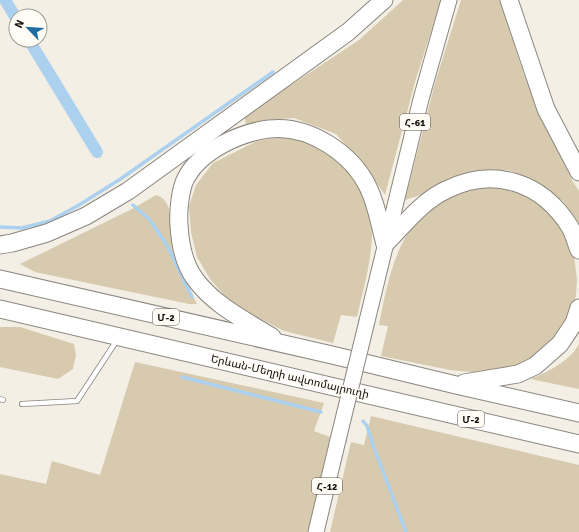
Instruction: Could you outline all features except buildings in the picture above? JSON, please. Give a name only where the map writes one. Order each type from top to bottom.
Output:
[{"type":"highway","points":[[0,245],[47,233],[86,216],[128,191],[348,32],[384,0]]},
{"type":"highway","points":[[509,0],[546,109],[579,172]]},
{"type":"highway","points":[[284,344],[229,311],[209,295],[195,279],[186,263],[179,232],[178,210],[186,179],[199,160],[215,148],[236,137],[255,132],[270,129],[292,130],[310,135],[336,149],[350,161],[361,176],[369,189],[375,205],[385,244]]},
{"type":"highway","points":[[385,244],[430,200],[446,190],[474,181],[496,178],[516,183],[532,190],[546,199],[559,211],[571,229],[579,250]]},
{"type":"highway","name":"Մ-2","points":[[0,279],[579,413]]},
{"type":"highway","points":[[456,385],[518,374],[534,366],[560,344],[574,322],[579,308]]},
{"type":"highway","name":"Երևան-Մեղրի ավտոմայրուղի","points":[[0,309],[579,444]]},
{"type":"highway","points":[[0,318],[30,317]]},
{"type":"main road","name":"Հ-61","points":[[354,374],[421,99],[449,0]]},
{"type":"main road","name":"Հ-12","points":[[316,532],[354,374]]},
{"type":"lane","points":[[22,404],[77,402],[118,337]]},
{"type":"shaded area","points":[[403,0],[441,0],[415,82],[385,195],[369,172],[336,134],[294,118],[266,120],[246,124],[244,116],[359,40]]},
{"type":"shaded area","points":[[461,0],[500,0],[524,75],[573,182],[579,191],[579,223],[563,201],[528,178],[508,170],[485,170],[462,176],[443,183],[421,195],[405,200],[435,83]]},
{"type":"shaded area","points":[[276,138],[290,138],[312,142],[325,149],[347,169],[356,181],[368,208],[372,236],[370,256],[357,317],[341,315],[333,343],[284,331],[232,304],[210,279],[197,257],[191,232],[189,206],[196,185],[213,163],[257,141]]},
{"type":"shaded area","points":[[493,185],[518,190],[539,203],[556,218],[567,235],[574,255],[577,280],[576,296],[570,314],[558,334],[525,364],[490,374],[450,370],[381,356],[388,326],[379,325],[387,286],[399,250],[408,233],[419,218],[433,205],[451,194],[465,189]]},
{"type":"shaded area","points":[[156,195],[164,199],[169,209],[171,219],[172,247],[176,262],[197,304],[189,304],[35,272],[20,264],[134,208]]},
{"type":"shaded area","points":[[0,327],[20,327],[74,344],[76,355],[73,369],[58,379],[0,367]]},
{"type":"shaded area","points":[[579,344],[579,389],[530,379],[544,373],[564,361]]},
{"type":"shaded area","points":[[135,362],[324,403],[314,431],[330,437],[308,532],[0,532],[0,474],[46,484],[52,461],[100,475]]},
{"type":"shaded area","points":[[371,416],[579,465],[579,532],[330,532],[351,442],[364,445]]},
{"type":"waterway","points":[[5,0],[10,8]]},
{"type":"waterway","points":[[34,48],[97,152]]},
{"type":"waterway","points":[[0,227],[22,228],[50,221],[79,205],[119,180],[273,72]]},
{"type":"waterway","points":[[133,205],[150,220],[168,247],[192,297]]},
{"type":"waterway","points":[[182,377],[321,412]]},
{"type":"waterway","points":[[363,421],[367,426],[406,532]]}]
